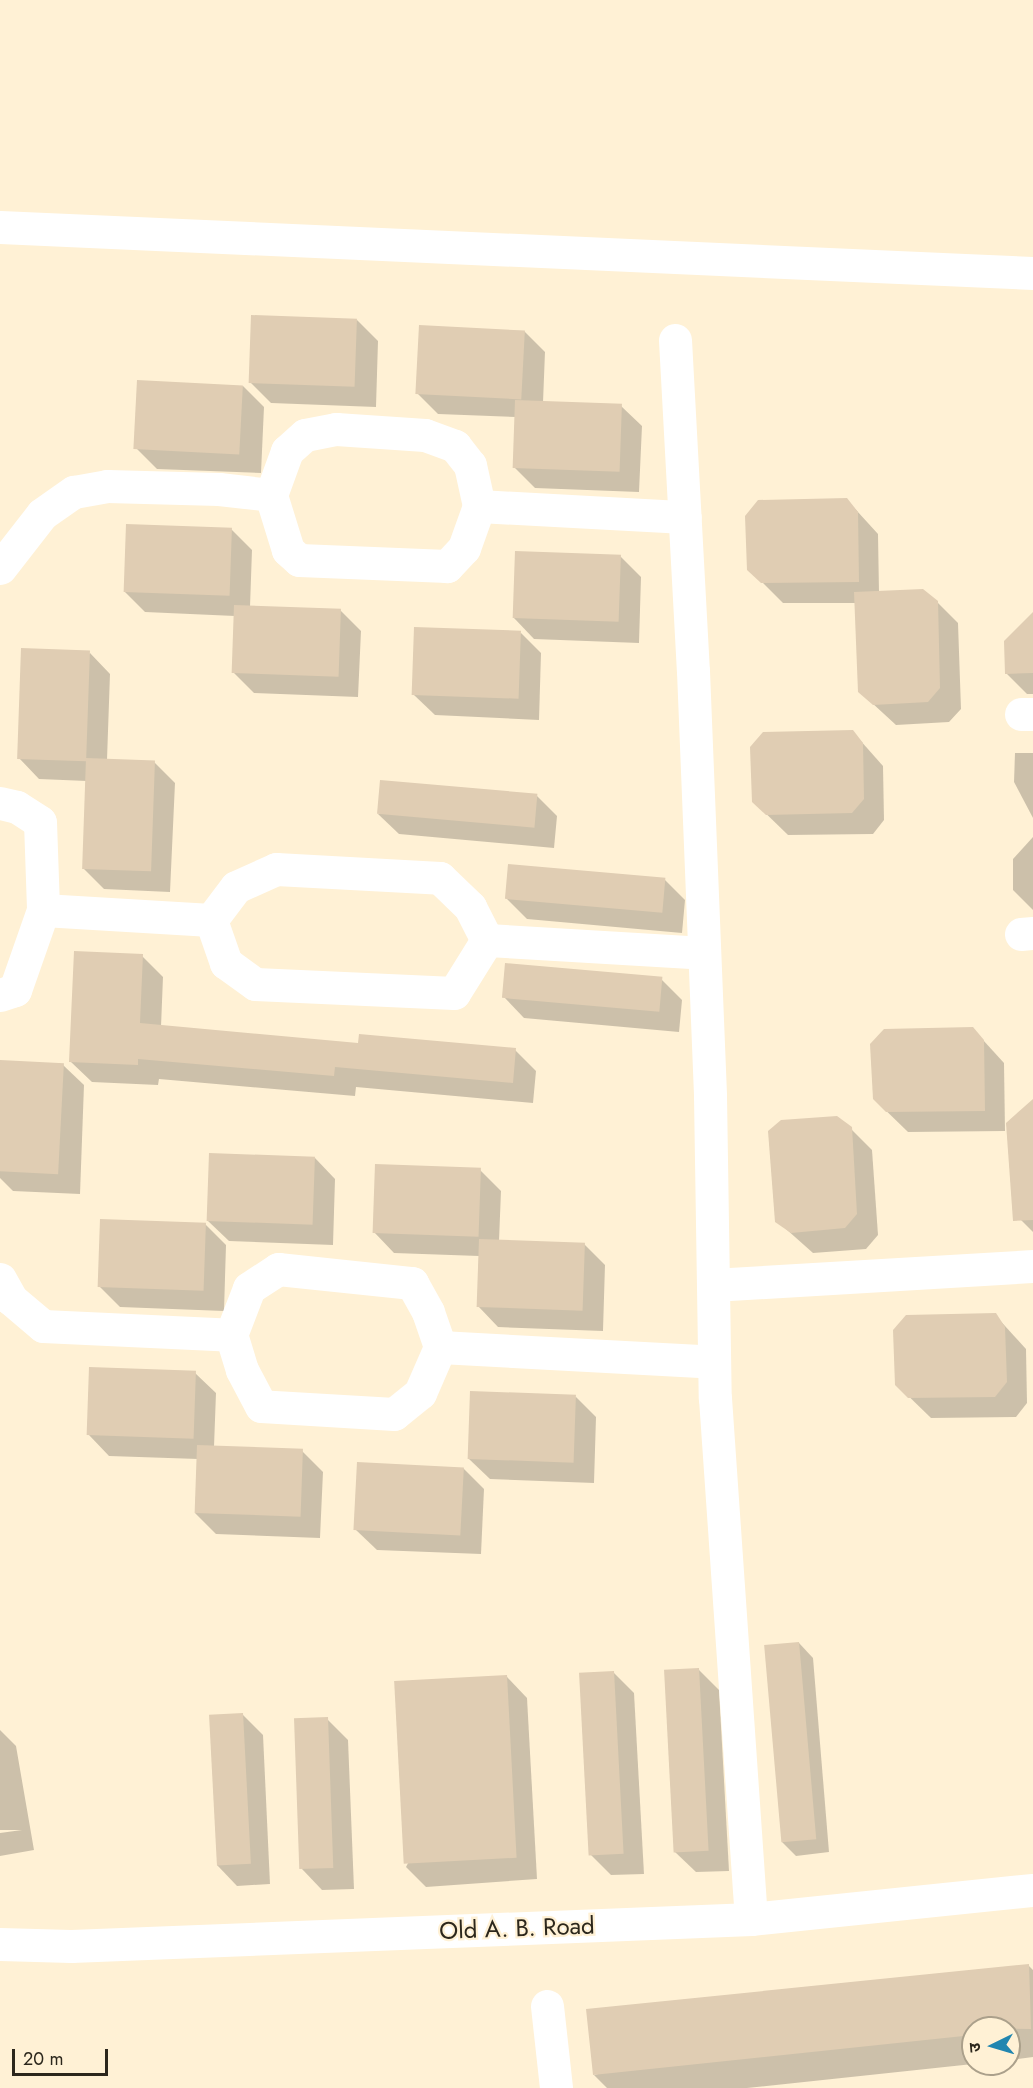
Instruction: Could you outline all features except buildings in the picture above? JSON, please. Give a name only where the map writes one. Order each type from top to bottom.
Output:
[{"type":"street","points":[[0,227],[1033,273]]},
{"type":"street","points":[[675,340],[704,952],[714,1362],[751,1919]]},
{"type":"street","points":[[336,429],[425,435],[455,446],[470,465],[479,506],[464,548],[447,566],[299,560],[288,550],[271,495],[287,451],[304,435],[336,429]]},
{"type":"street","points":[[0,568],[42,513],[74,492],[107,486],[219,489],[271,495]]},
{"type":"street","points":[[479,506],[685,517]]},
{"type":"street","points":[[0,803],[16,807],[40,822],[43,910],[15,990],[0,995]]},
{"type":"street","points":[[211,920],[236,887],[276,869],[440,878],[471,907],[487,940]]},
{"type":"street","points":[[43,910],[211,920]]},
{"type":"street","points":[[211,920],[226,963],[255,984],[454,993],[487,940]]},
{"type":"street","points":[[487,940],[704,952]]},
{"type":"street","points":[[713,1285],[1033,1266]]},
{"type":"street","points":[[278,1269],[412,1283],[428,1312],[440,1347],[420,1393],[394,1414],[261,1406],[242,1370],[231,1335],[249,1288],[278,1269]]},
{"type":"street","points":[[0,1279],[11,1299],[43,1326],[231,1335]]},
{"type":"street","points":[[440,1347],[714,1362]]},
{"type":"street","name":"Old A. B. Road","points":[[0,1944],[71,1946],[751,1919],[1033,1890]]},
{"type":"street","points":[[547,2006],[556,2088]]}]
